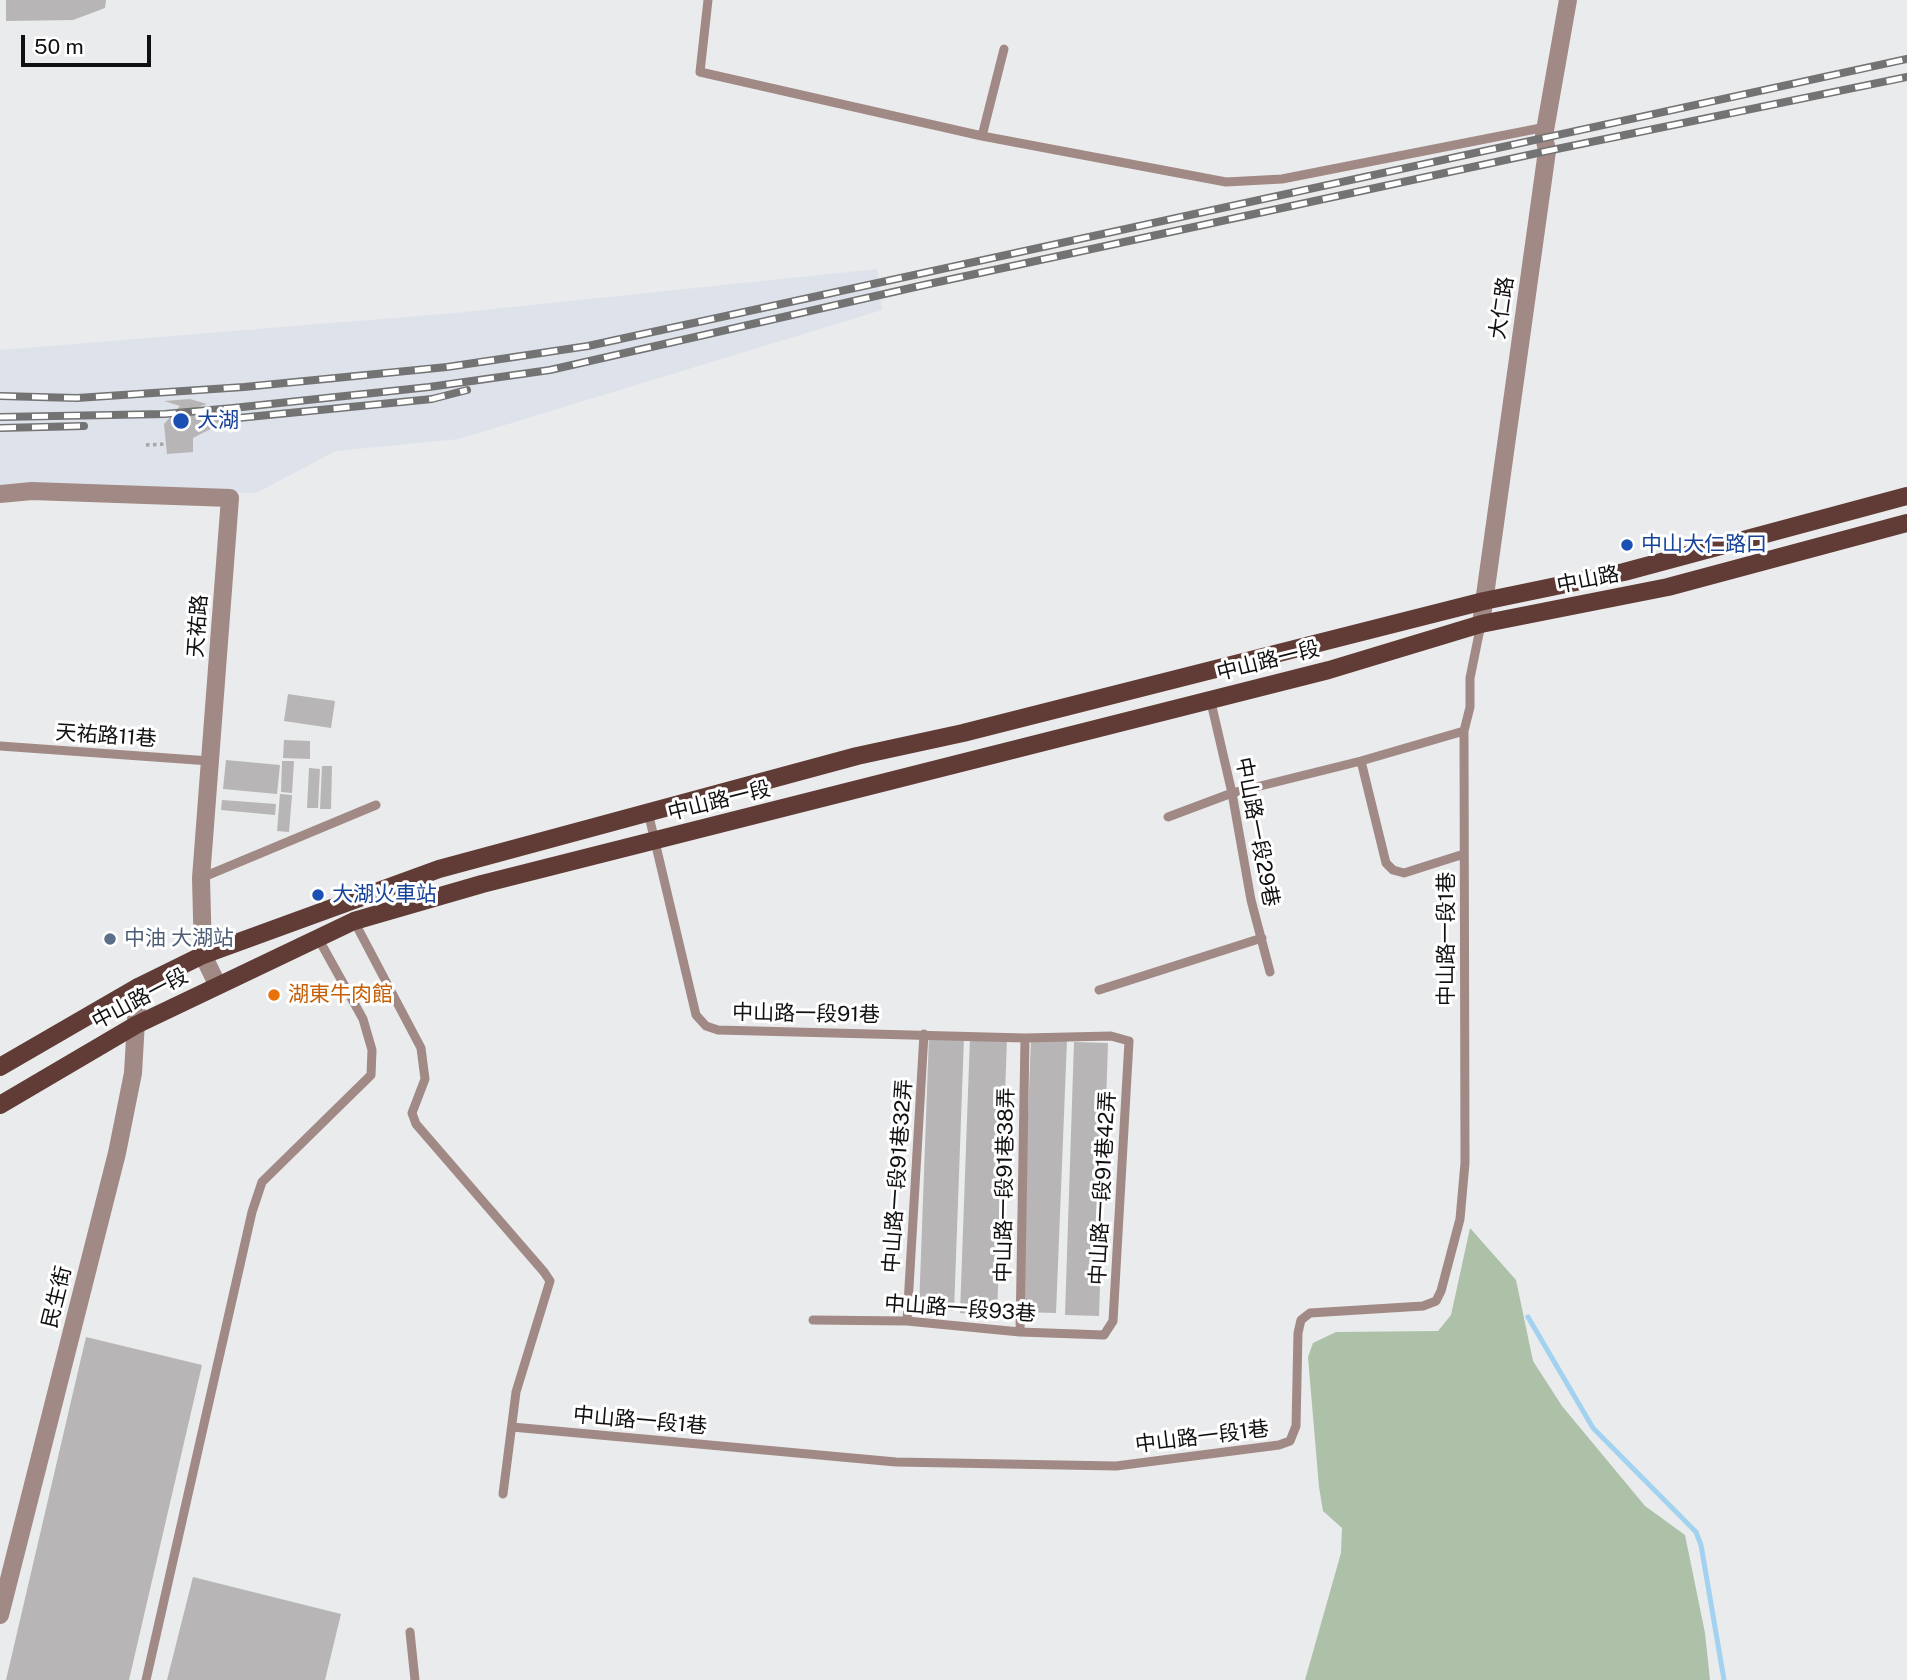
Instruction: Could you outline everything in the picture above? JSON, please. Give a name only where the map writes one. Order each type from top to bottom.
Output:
[{"type":"main road","name":"中山路","points":[[1484,601],[1625,572],[1907,496]]},
{"type":"main road","name":"中山路","points":[[1481,624],[1668,587],[1907,523]]},
{"type":"main road","name":"中山路一段","points":[[0,1067],[138,987],[203,955],[439,869],[857,756],[963,733],[1484,601]]},
{"type":"main road","name":"中山路一段","points":[[0,1105],[136,1025],[217,984],[354,921],[482,884],[1329,670],[1481,624]]},
{"type":"street","name":"大仁路","points":[[1481,624],[1547,151],[1544,136],[1569,0]]},
{"type":"street","name":"天祐路","points":[[0,494],[32,491],[230,498],[201,878],[203,955],[217,984]]},
{"type":"street","name":"民生街","points":[[0,1615],[117,1153],[133,1073],[138,987]]},
{"type":"lane","points":[[708,0],[700,72],[982,135],[1227,182],[1282,179],[1546,127]]},
{"type":"lane","points":[[982,135],[1004,49]]},
{"type":"lane","name":"中山路一段1巷","points":[[512,1427],[896,1462],[937,1463],[1116,1466],[1279,1445],[1290,1441],[1296,1426],[1298,1333],[1301,1320],[1310,1312],[1423,1306],[1436,1301],[1460,1219],[1465,1163],[1464,731],[1481,624]]},
{"type":"lane","name":"中山路一段29巷","points":[[1210,698],[1232,793],[1251,900],[1270,972]]},
{"type":"lane","points":[[1168,817],[1232,793],[1361,761],[1464,731]]},
{"type":"lane","name":"天祐路11巷","points":[[0,746],[210,761]]},
{"type":"lane","points":[[1361,761],[1386,863],[1393,870],[1404,873],[1464,854]]},
{"type":"lane","points":[[201,878],[376,805]]},
{"type":"lane","name":"中山路一段91巷","points":[[648,813],[696,1015],[706,1026],[718,1030],[1025,1038],[1111,1036],[1129,1041]]},
{"type":"lane","points":[[354,921],[421,1048],[425,1079],[412,1113],[416,1124],[550,1281],[516,1392],[503,1494]]},
{"type":"lane","points":[[146,1680],[252,1212],[262,1182],[371,1075],[372,1050],[363,1019],[318,938]]},
{"type":"lane","points":[[1099,990],[1262,938]]},
{"type":"lane","name":"中山路一段91巷32弄","points":[[907,1321],[925,1034]]},
{"type":"lane","name":"中山路一段91巷38弄","points":[[1020,1332],[1025,1038]]},
{"type":"lane","name":"中山路一段91巷42弄","points":[[1104,1335],[1113,1321],[1129,1041]]},
{"type":"lane","name":"中山路一段93巷","points":[[813,1320],[907,1321],[1020,1332],[1104,1335]]},
{"type":"lane","points":[[410,1632],[415,1680]]},
{"type":"path","points":[[191,410],[215,408]]},
{"type":"path","points":[[145,445],[166,444]]},
{"type":"shaded area","points":[[877,269],[882,310],[459,439],[336,451],[256,493],[0,489],[0,350],[455,313]]},
{"type":"green space","points":[[1470,1228],[1516,1280],[1533,1361],[1562,1406],[1645,1506],[1685,1535],[1705,1633],[1710,1680],[1305,1680],[1341,1553],[1342,1528],[1323,1511],[1319,1487],[1308,1357],[1313,1343],[1336,1332],[1438,1331],[1451,1315]]},
{"type":"building","points":[[6,0],[106,0],[105,8],[73,20],[6,21]]},
{"type":"building","points":[[190,399],[207,404],[191,410],[232,418],[193,438],[193,452],[167,454],[164,424],[180,406],[164,401]]},
{"type":"building","points":[[288,694],[335,701],[331,728],[284,721]]},
{"type":"building","points":[[284,740],[310,741],[310,759],[283,758]]},
{"type":"building","points":[[226,760],[280,765],[277,794],[223,789]]},
{"type":"building","points":[[282,761],[294,761],[292,793],[281,792]]},
{"type":"building","points":[[322,766],[332,766],[331,809],[320,809]]},
{"type":"building","points":[[309,768],[320,769],[318,808],[307,808]]},
{"type":"building","points":[[280,794],[292,795],[289,832],[277,831]]},
{"type":"building","points":[[222,800],[276,804],[275,815],[221,810]]},
{"type":"building","points":[[929,1035],[964,1037],[954,1311],[919,1309]]},
{"type":"building","points":[[970,1037],[1007,1038],[997,1315],[960,1313]]},
{"type":"building","points":[[1031,1039],[1067,1040],[1056,1313],[1020,1312]]},
{"type":"building","points":[[1074,1042],[1108,1043],[1099,1316],[1065,1315]]},
{"type":"building","points":[[86,1337],[202,1365],[129,1680],[6,1680]]},
{"type":"building","points":[[193,1577],[341,1614],[325,1680],[167,1680]]},
{"type":"waterway","points":[[1528,1317],[1593,1428],[1696,1532],[1701,1545],[1724,1680]]},
{"type":"railway","points":[[0,396],[77,398],[244,387],[447,367],[588,346],[1907,59]]},
{"type":"railway","points":[[0,417],[165,414],[429,387],[550,370],[924,285],[1547,151],[1907,77]]},
{"type":"railway","points":[[238,418],[432,399],[467,390]]},
{"type":"railway","points":[[0,428],[84,426]]},
{"type":"place","name":"大湖","points":[[181,421]]},
{"type":"place","name":"中山大仁路口","points":[[1627,545]]},
{"type":"place","name":"大湖火車站","points":[[318,895]]},
{"type":"place","name":"中油 大湖站","points":[[110,939]]},
{"type":"place","name":"湖東牛肉館","points":[[274,995]]}]
